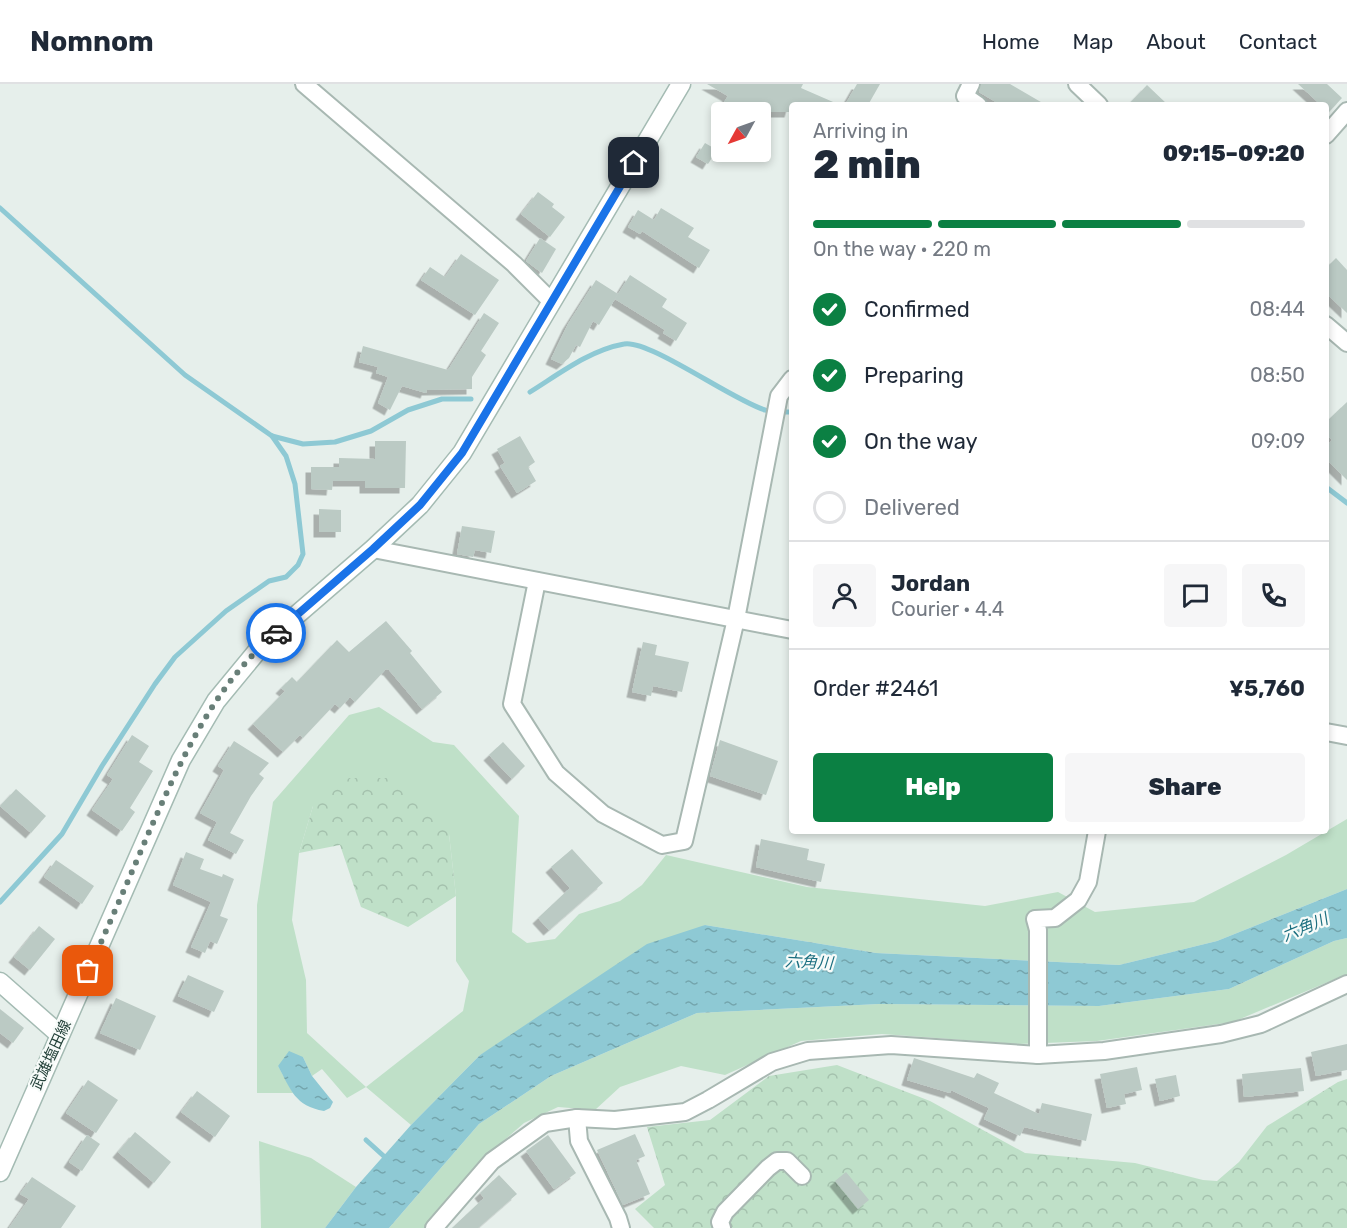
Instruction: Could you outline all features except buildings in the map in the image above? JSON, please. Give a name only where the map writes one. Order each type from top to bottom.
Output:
[{"type":"main road","name":"武雄塩田線","points":[[0,1172],[181,759],[216,700],[263,644],[420,505],[462,453],[681,84]]},
{"type":"main road","points":[[0,982],[60,1035]]},
{"type":"street","points":[[304,84],[514,264],[551,301]]},
{"type":"street","points":[[971,84],[965,96],[974,102]]},
{"type":"street","points":[[1077,84],[1096,102]]},
{"type":"street","points":[[1329,132],[1347,111]]},
{"type":"street","points":[[1329,328],[1347,343]]},
{"type":"street","points":[[537,581],[512,705],[556,773],[603,814],[662,845],[684,841],[736,619],[779,396],[789,383]]},
{"type":"street","points":[[373,549],[789,629]]},
{"type":"street","points":[[1329,733],[1347,736]]},
{"type":"street","points":[[1038,1050],[1038,930],[1035,919],[1056,918],[1078,900],[1088,882],[1096,834]]},
{"type":"street","points":[[434,1228],[492,1161],[545,1123],[577,1118],[615,1120],[685,1112],[772,1062],[808,1051],[891,1045],[1104,1051],[1221,1034],[1261,1024],[1347,984]]},
{"type":"street","points":[[577,1118],[579,1141],[621,1228]]},
{"type":"street","points":[[722,1228],[720,1222],[725,1212],[777,1161],[787,1161],[802,1176]]},
{"type":"green space","points":[[379,707],[433,742],[454,745],[519,816],[512,932],[527,943],[555,939],[579,914],[620,901],[642,885],[666,855],[807,887],[985,906],[1058,892],[1095,912],[1194,902],[1322,834],[1329,834],[1329,830],[1347,819],[1347,889],[1217,941],[1119,965],[876,953],[705,925],[480,1055],[411,1125],[366,1087],[347,1098],[322,1069],[312,1076],[303,1057],[278,1066],[293,1093],[257,1093],[257,905],[273,802],[349,715]],"holes":[[[313,806],[449,834],[456,896],[456,961],[469,981],[463,1011],[366,1087],[307,1033],[306,980],[292,920],[299,853]]]},
{"type":"green space","points":[[349,778],[392,778],[427,801],[449,834],[456,896],[408,927],[361,907],[340,845],[299,853],[313,806]]},
{"type":"green space","points":[[1347,938],[1347,974],[1233,1022],[1097,1041],[1018,1044],[882,1034],[801,1041],[725,1075],[681,1066],[620,1087],[595,1110],[558,1107],[524,1123],[485,1157],[426,1228],[389,1228],[479,1124],[551,1076],[697,1013],[879,1004],[1099,1006],[1229,989],[1334,941]]},
{"type":"green space","points":[[837,1065],[930,1101],[1025,1153],[1135,1163],[1203,1180],[1217,1181],[1239,1162],[1267,1126],[1338,1082],[1347,1079],[1347,1228],[654,1228],[635,1209],[665,1185],[647,1127],[710,1120],[769,1076]]},
{"type":"green space","points":[[259,1141],[311,1158],[356,1187],[325,1228],[261,1228]]},
{"type":"water","name":"六角川","points":[[1347,889],[1347,938],[1334,941],[1229,989],[1099,1006],[879,1004],[697,1013],[551,1076],[479,1124],[389,1228],[325,1228],[356,1187],[411,1125],[480,1055],[647,944],[705,925],[876,953],[1119,965],[1217,941]]},
{"type":"water","points":[[289,1051],[303,1057],[312,1076],[333,1102],[330,1108],[324,1111],[314,1109],[295,1096],[278,1066]]},
{"type":"waterway","points":[[0,208],[185,375],[272,436],[303,444],[335,442],[371,431],[408,410],[442,399],[471,399]]},
{"type":"waterway","points":[[530,392],[587,357],[624,344],[636,345],[671,360],[750,404],[765,410],[789,412]]},
{"type":"waterway","points":[[0,902],[62,834],[102,766],[175,657],[226,611],[269,581],[286,577],[298,565],[303,554],[295,484],[286,456],[272,436]]},
{"type":"waterway","points":[[1329,489],[1347,503]]},
{"type":"waterway","points":[[366,1140],[387,1159]]},
{"type":"way so far","points":[[88,971],[181,759],[216,700],[263,644],[276,633]]},
{"type":"route","points":[[276,633],[420,505],[462,453],[634,163]]}]
